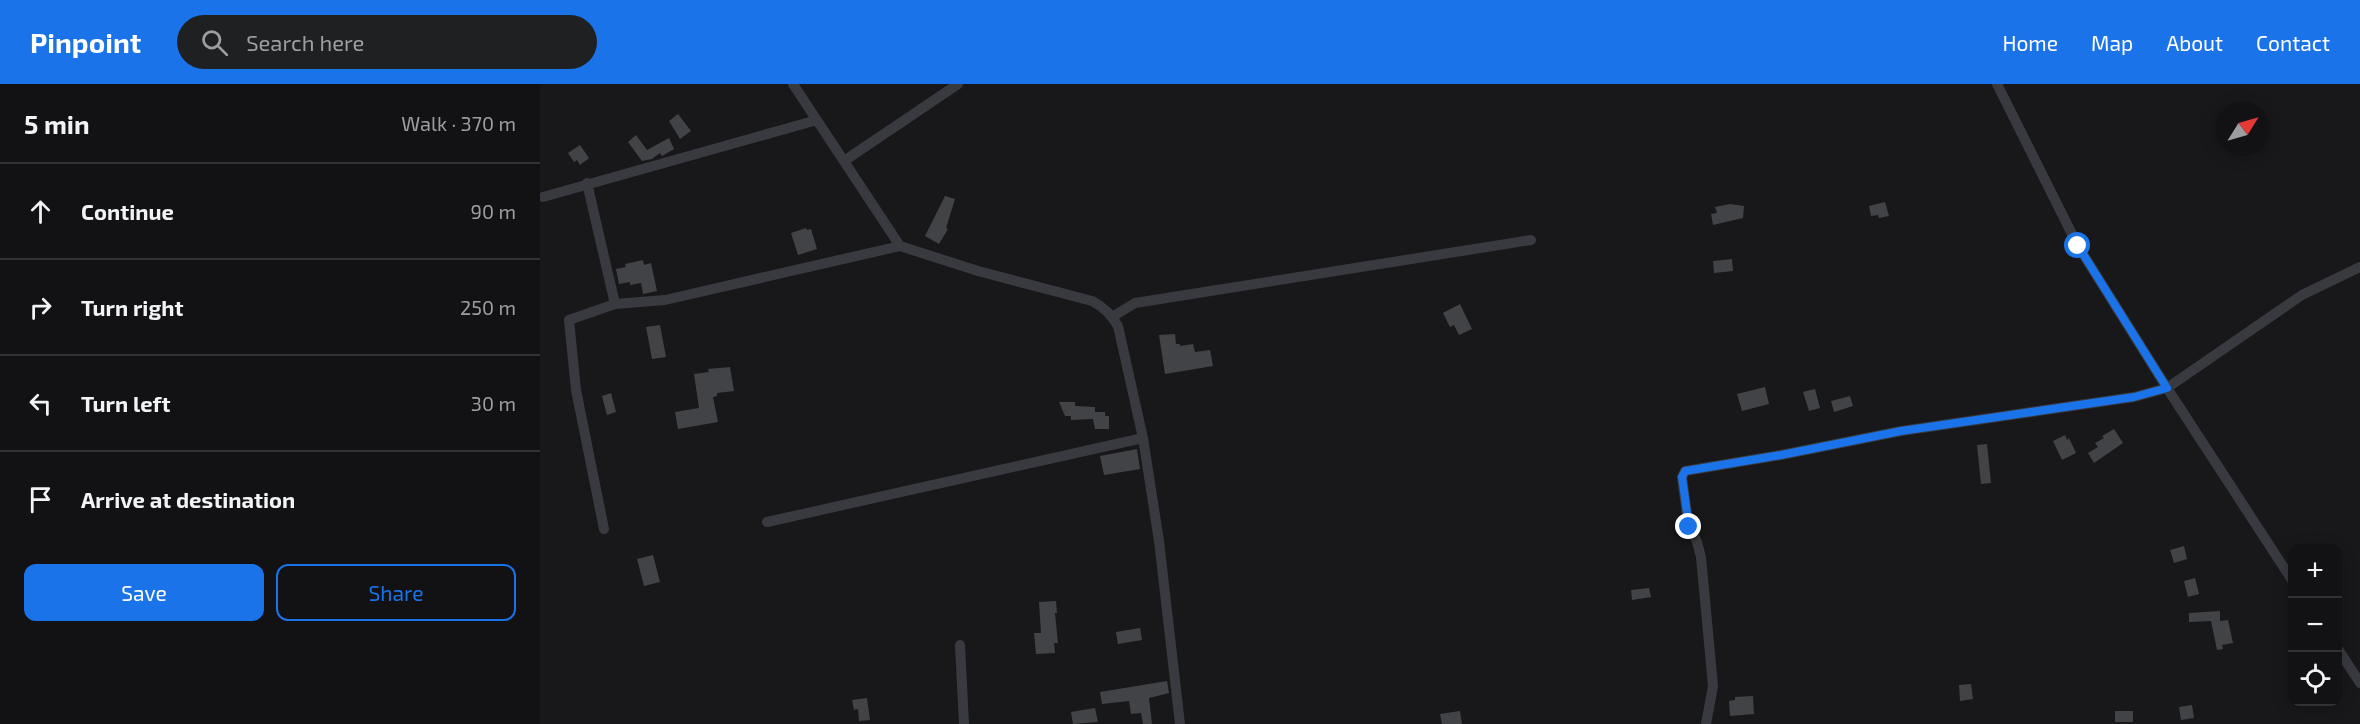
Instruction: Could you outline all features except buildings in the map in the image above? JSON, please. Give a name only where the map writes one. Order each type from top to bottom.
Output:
[{"type":"street","points":[[793,84],[900,246]]},
{"type":"street","points":[[844,161],[958,84]]},
{"type":"street","points":[[1997,84],[2078,246],[2288,574]]},
{"type":"street","points":[[543,197],[586,183],[817,120]]},
{"type":"street","points":[[586,183],[615,304]]},
{"type":"street","points":[[1112,317],[1135,303],[1530,240]]},
{"type":"street","points":[[604,529],[576,390],[568,320],[615,304],[666,300],[900,246],[967,268],[1092,301],[1102,306],[1118,326],[1143,438],[1159,541],[1180,724]]},
{"type":"street","points":[[1706,724],[1713,686],[1701,557],[1688,522],[1682,477],[1685,471],[1901,431],[2134,397],[2167,388],[2302,295],[2360,267]]},
{"type":"street","points":[[767,522],[1143,438]]},
{"type":"street","points":[[960,645],[964,724]]},
{"type":"street","points":[[2339,652],[2360,683]]},
{"type":"route","points":[[1689,527],[1682,477],[1685,471],[1901,431],[2134,397],[2167,388],[2078,246]]}]
